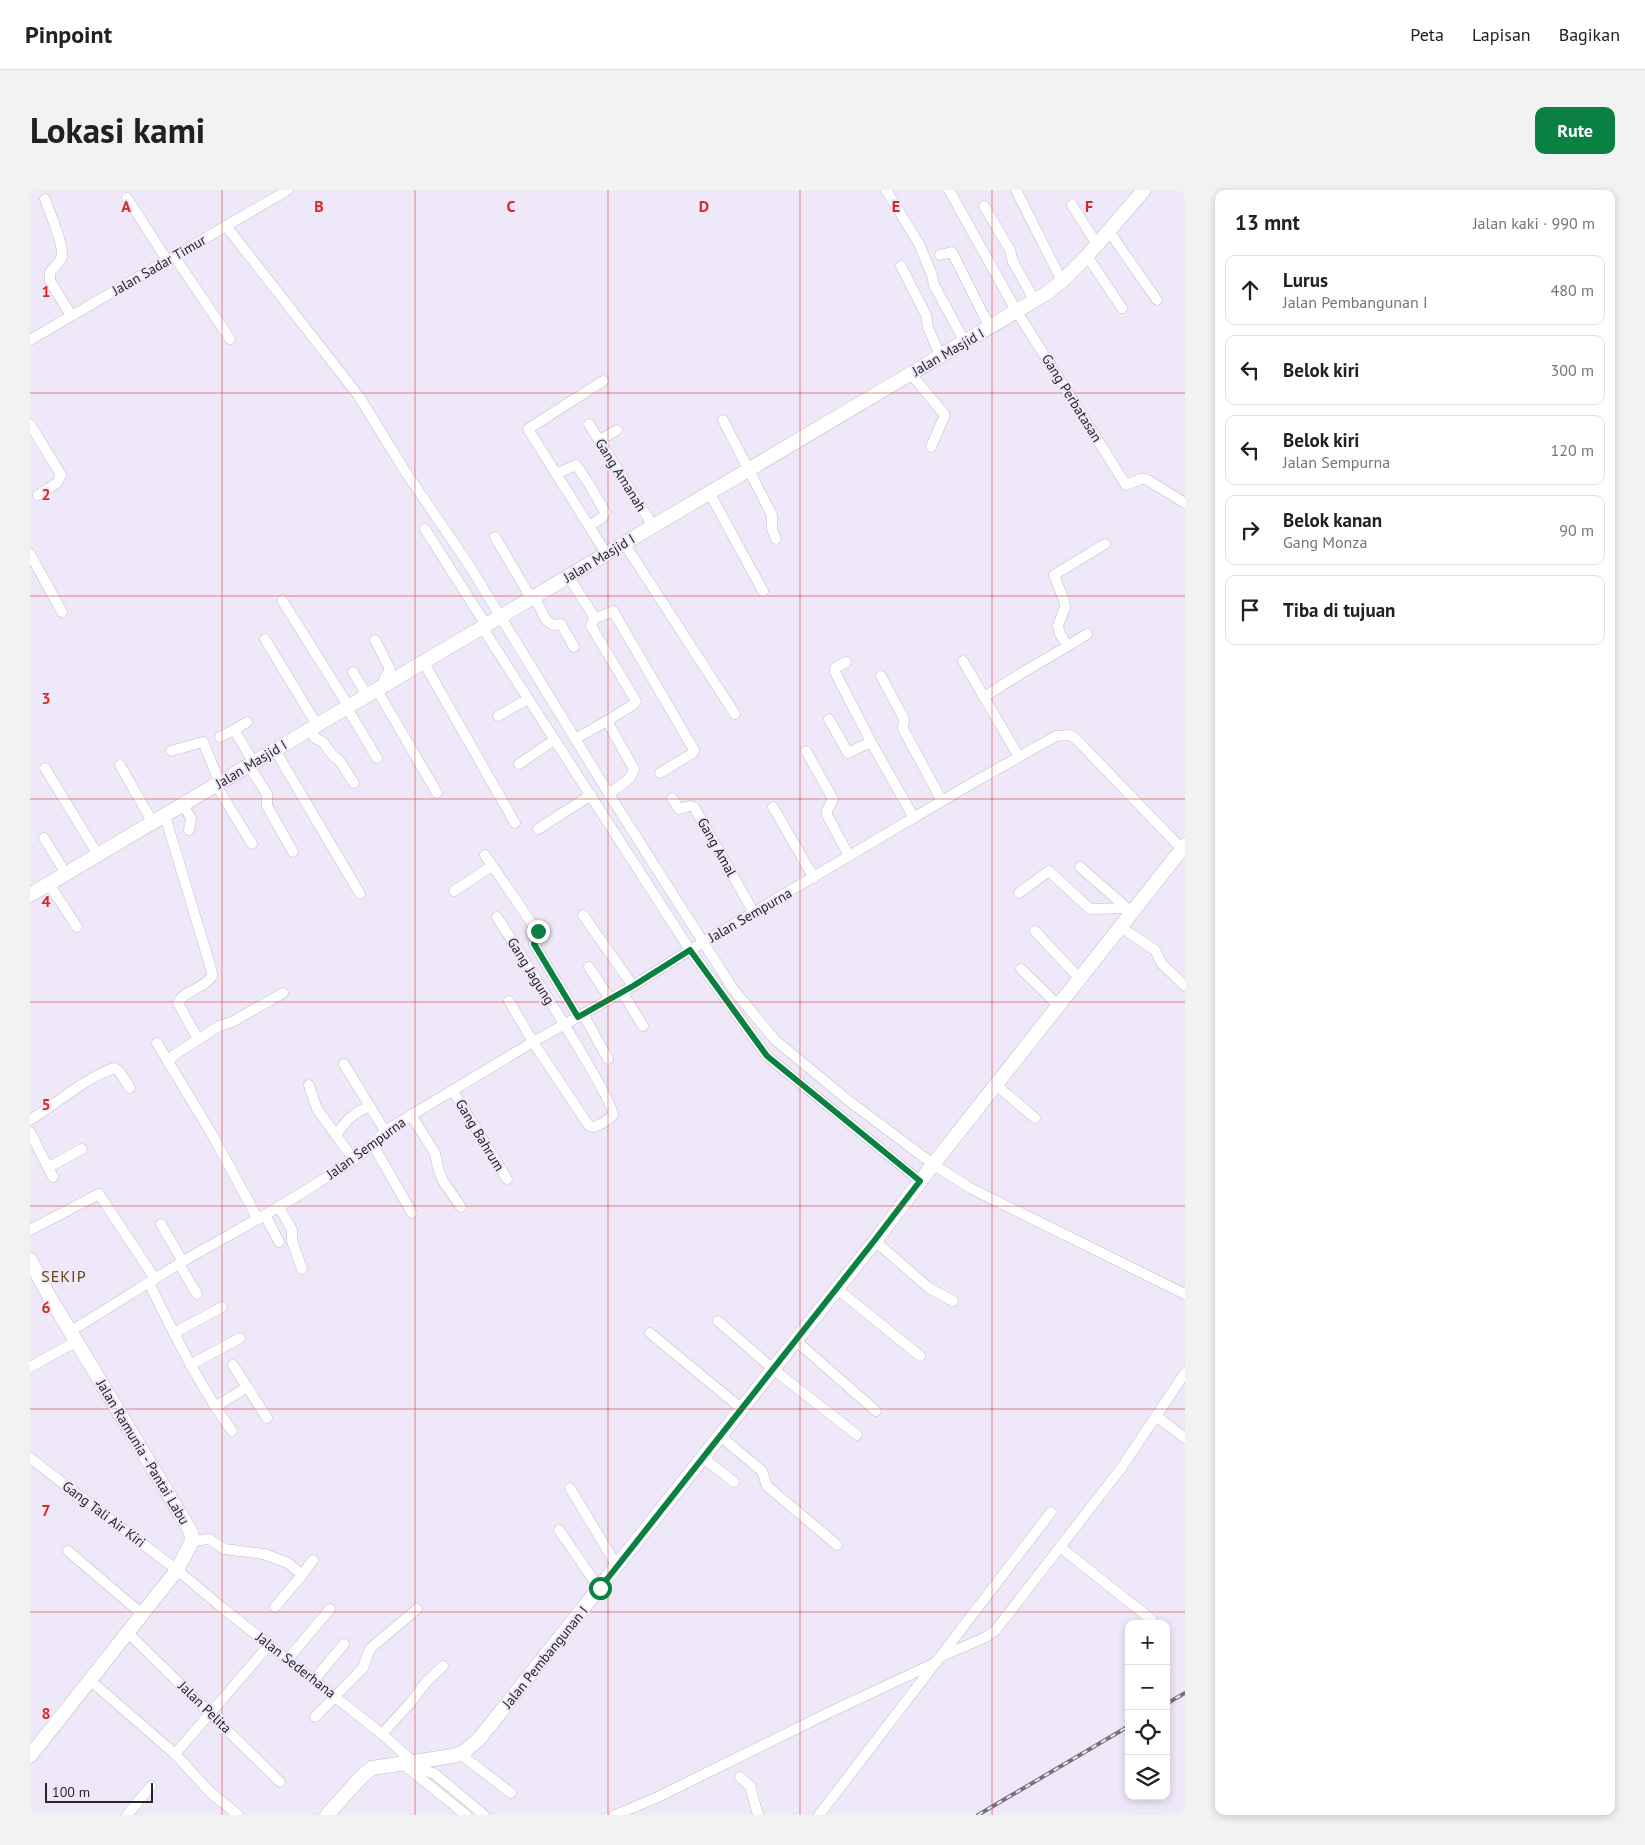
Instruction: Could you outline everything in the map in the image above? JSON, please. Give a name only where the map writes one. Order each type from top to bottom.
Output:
[{"type":"main road","name":"Jalan Masjid I","points":[[30,896],[606,553],[1018,312],[1062,281],[1087,256],[1096,243],[1144,190]]},
{"type":"main road","name":"Jalan Pembangunan I","points":[[460,1754],[472,1747],[600,1588],[1120,928],[1130,909],[1183,847]]},
{"type":"main road","name":"Jalan Ramunia - Pantai Labu","points":[[30,1260],[49,1296],[191,1532],[192,1540],[178,1570],[30,1756]]},
{"type":"main road","points":[[327,1815],[367,1771],[377,1766],[407,1765],[460,1754]]},
{"type":"street","name":"Jalan Sadar Timur","points":[[30,340],[288,190]]},
{"type":"street","points":[[886,190],[919,244],[932,275],[934,285],[965,342]]},
{"type":"street","name":"Gang Perbatasan","points":[[949,190],[1018,312],[1126,485],[1146,479],[1185,503]]},
{"type":"street","points":[[1016,190],[1062,281]]},
{"type":"street","points":[[127,198],[230,339]]},
{"type":"street","points":[[45,199],[61,246],[62,255],[62,258],[50,272],[50,280],[71,315]]},
{"type":"street","points":[[1072,205],[1096,243]]},
{"type":"street","points":[[984,206],[1010,250],[1013,262],[1035,301]]},
{"type":"street","points":[[221,228],[358,395],[491,622],[528,699],[591,795],[625,833],[767,1056],[927,1172],[970,1188],[1185,1294]]},
{"type":"street","points":[[1108,230],[1157,300]]},
{"type":"street","points":[[940,255],[952,252],[990,328]]},
{"type":"street","points":[[1087,256],[1122,308]]},
{"type":"street","points":[[902,266],[926,315],[928,327],[941,357]]},
{"type":"street","points":[[911,374],[945,414],[931,447]]},
{"type":"street","points":[[603,381],[528,429],[606,553]]},
{"type":"street","points":[[723,420],[772,514],[772,529],[776,539]]},
{"type":"street","points":[[30,424],[61,474],[58,483],[38,494]]},
{"type":"street","name":"Gang Amanah","points":[[589,424],[653,526]]},
{"type":"street","points":[[599,441],[617,430]]},
{"type":"street","points":[[556,474],[576,465],[589,484],[605,512],[603,517],[589,526]]},
{"type":"street","points":[[710,492],[763,591]]},
{"type":"street","points":[[425,529],[575,739],[609,794],[625,833],[697,947],[775,1040],[849,1101],[927,1172]]},
{"type":"street","points":[[495,536],[546,620],[553,625],[561,624],[574,647]]},
{"type":"street","points":[[624,543],[735,714]]},
{"type":"street","points":[[1068,646],[1060,634],[1058,626],[1065,607],[1054,575],[1105,544]]},
{"type":"street","points":[[30,554],[62,612]]},
{"type":"street","points":[[568,576],[594,620]]},
{"type":"street","points":[[282,600],[378,758]]},
{"type":"street","points":[[575,739],[607,721],[636,701],[591,626],[594,620],[613,611],[694,750],[693,753],[660,773]]},
{"type":"street","points":[[984,697],[1087,634]]},
{"type":"street","points":[[265,639],[313,727],[315,738],[323,742],[333,756],[339,760],[354,783]]},
{"type":"street","points":[[375,640],[390,669],[376,691]]},
{"type":"street","points":[[846,662],[834,670],[871,742],[914,818]]},
{"type":"street","points":[[963,662],[1019,757]]},
{"type":"street","points":[[424,663],[515,823]]},
{"type":"street","points":[[353,672],[376,691],[437,793]]},
{"type":"street","points":[[881,676],[904,719],[903,730],[942,801]]},
{"type":"street","points":[[498,716],[528,699]]},
{"type":"street","points":[[829,719],[848,754],[871,742]]},
{"type":"street","points":[[607,721],[634,769],[630,778],[609,794]]},
{"type":"street","points":[[220,737],[247,722]]},
{"type":"street","points":[[234,730],[267,794],[267,806],[293,852]]},
{"type":"street","name":"Jalan Sempurna","points":[[30,1367],[152,1281],[279,1207],[354,1160],[373,1145],[385,1130],[633,986],[942,801],[1056,736],[1070,735],[1183,847]]},
{"type":"street","points":[[519,764],[554,740]]},
{"type":"street","points":[[171,752],[203,742],[218,784],[252,844]]},
{"type":"street","points":[[275,750],[360,894]]},
{"type":"street","points":[[806,751],[832,799],[826,811],[849,856]]},
{"type":"street","points":[[120,765],[153,823]]},
{"type":"street","points":[[45,768],[98,855]]},
{"type":"street","points":[[538,829],[591,795]]},
{"type":"street","name":"Gang Amal","points":[[672,798],[679,809],[690,806],[694,807],[754,913]]},
{"type":"street","points":[[183,805],[192,818],[189,830]]},
{"type":"street","points":[[773,807],[814,878]]},
{"type":"street","points":[[165,816],[212,972],[212,976],[206,983],[184,996],[178,1003],[198,1039]]},
{"type":"street","points":[[44,838],[66,874]]},
{"type":"street","points":[[485,854],[538,931],[534,944],[608,1059]]},
{"type":"street","points":[[454,891],[492,866]]},
{"type":"street","points":[[1080,867],[1130,909]]},
{"type":"street","points":[[1019,893],[1049,871],[1090,909],[1130,909]]},
{"type":"street","points":[[49,884],[77,927]]},
{"type":"street","points":[[583,915],[633,986]]},
{"type":"street","name":"Gang Jagung","points":[[496,917],[565,1025],[614,1110],[613,1114],[598,1126],[589,1126],[534,1042]]},
{"type":"street","points":[[1120,928],[1155,950],[1162,964],[1185,986]]},
{"type":"street","points":[[1035,931],[1080,979]]},
{"type":"street","points":[[589,967],[610,999]]},
{"type":"street","points":[[1021,969],[1058,1005]]},
{"type":"street","points":[[622,992],[642,1026]]},
{"type":"street","points":[[168,1062],[174,1055],[219,1026],[232,1022],[283,993]]},
{"type":"street","points":[[510,1002],[534,1042]]},
{"type":"street","points":[[157,1044],[261,1217],[279,1242]]},
{"type":"street","points":[[344,1064],[385,1130]]},
{"type":"street","points":[[30,1120],[49,1109],[59,1098],[114,1068],[119,1071],[130,1088]]},
{"type":"street","points":[[309,1085],[318,1109],[354,1160]]},
{"type":"street","points":[[996,1085],[1036,1118]]},
{"type":"street","name":"Gang Bahrum","points":[[453,1090],[507,1179]]},
{"type":"street","points":[[336,1135],[352,1116],[370,1107]]},
{"type":"street","points":[[411,1115],[435,1154],[440,1174],[461,1207]]},
{"type":"street","points":[[30,1132],[51,1172],[82,1148]]},
{"type":"street","points":[[373,1145],[412,1213]]},
{"type":"street","points":[[30,1230],[99,1194],[152,1281],[190,1365],[232,1431]]},
{"type":"street","points":[[279,1207],[292,1230],[292,1241],[302,1269]]},
{"type":"street","points":[[161,1224],[197,1294]]},
{"type":"street","points":[[874,1241],[930,1288],[953,1301]]},
{"type":"street","points":[[836,1288],[920,1356]]},
{"type":"street","points":[[174,1333],[222,1307]]},
{"type":"street","points":[[718,1321],[773,1369],[857,1435]]},
{"type":"street","points":[[650,1333],[742,1409]]},
{"type":"street","points":[[190,1365],[240,1338]]},
{"type":"street","points":[[795,1340],[876,1411]]},
{"type":"street","points":[[233,1365],[267,1418]]},
{"type":"street","points":[[615,1815],[666,1794],[984,1638],[995,1630],[1122,1467],[1185,1373]]},
{"type":"street","points":[[215,1407],[247,1387]]},
{"type":"street","points":[[1156,1416],[1185,1438]]},
{"type":"street","points":[[720,1436],[762,1471],[767,1486],[837,1545]]},
{"type":"street","name":"Gang Tali Air Kiri","points":[[30,1458],[178,1570]]},
{"type":"street","points":[[703,1458],[734,1482]]},
{"type":"street","points":[[570,1488],[617,1566]]},
{"type":"street","points":[[819,1815],[1051,1512]]},
{"type":"street","points":[[559,1530],[600,1588]]},
{"type":"street","points":[[192,1540],[209,1539],[224,1549],[264,1554],[288,1563],[302,1575]]},
{"type":"street","points":[[1060,1547],[1152,1620]]},
{"type":"street","points":[[68,1551],[142,1614]]},
{"type":"street","points":[[274,1608],[313,1560]]},
{"type":"street","name":"Jalan Sederhana","points":[[178,1570],[382,1734],[407,1765],[466,1815]]},
{"type":"street","points":[[288,1659],[330,1608]]},
{"type":"street","points":[[315,1717],[363,1668],[372,1647],[418,1609]]},
{"type":"street","name":"Jalan Pelita","points":[[128,1633],[211,1712],[280,1782]]},
{"type":"street","points":[[176,1754],[269,1644]]},
{"type":"street","points":[[314,1680],[344,1644]]},
{"type":"street","points":[[382,1734],[427,1681],[443,1666]]},
{"type":"street","points":[[91,1681],[176,1754],[211,1793],[238,1815]]},
{"type":"street","points":[[460,1754],[511,1793]]},
{"type":"street","points":[[407,1765],[435,1774],[484,1815]]},
{"type":"street","points":[[740,1777],[750,1786],[751,1797],[756,1805],[758,1815]]},
{"type":"street","points":[[127,1815],[151,1786]]},
{"type":"railway","points":[[1170,1702],[1185,1693]]},
{"type":"railway","points":[[978,1815],[1125,1728]]},
{"type":"district","name":"SEKIP","points":[[64,1276]]},
{"type":"route","points":[[538,931],[534,944],[578,1017],[633,986],[690,950],[767,1056],[920,1181],[600,1588]]}]
